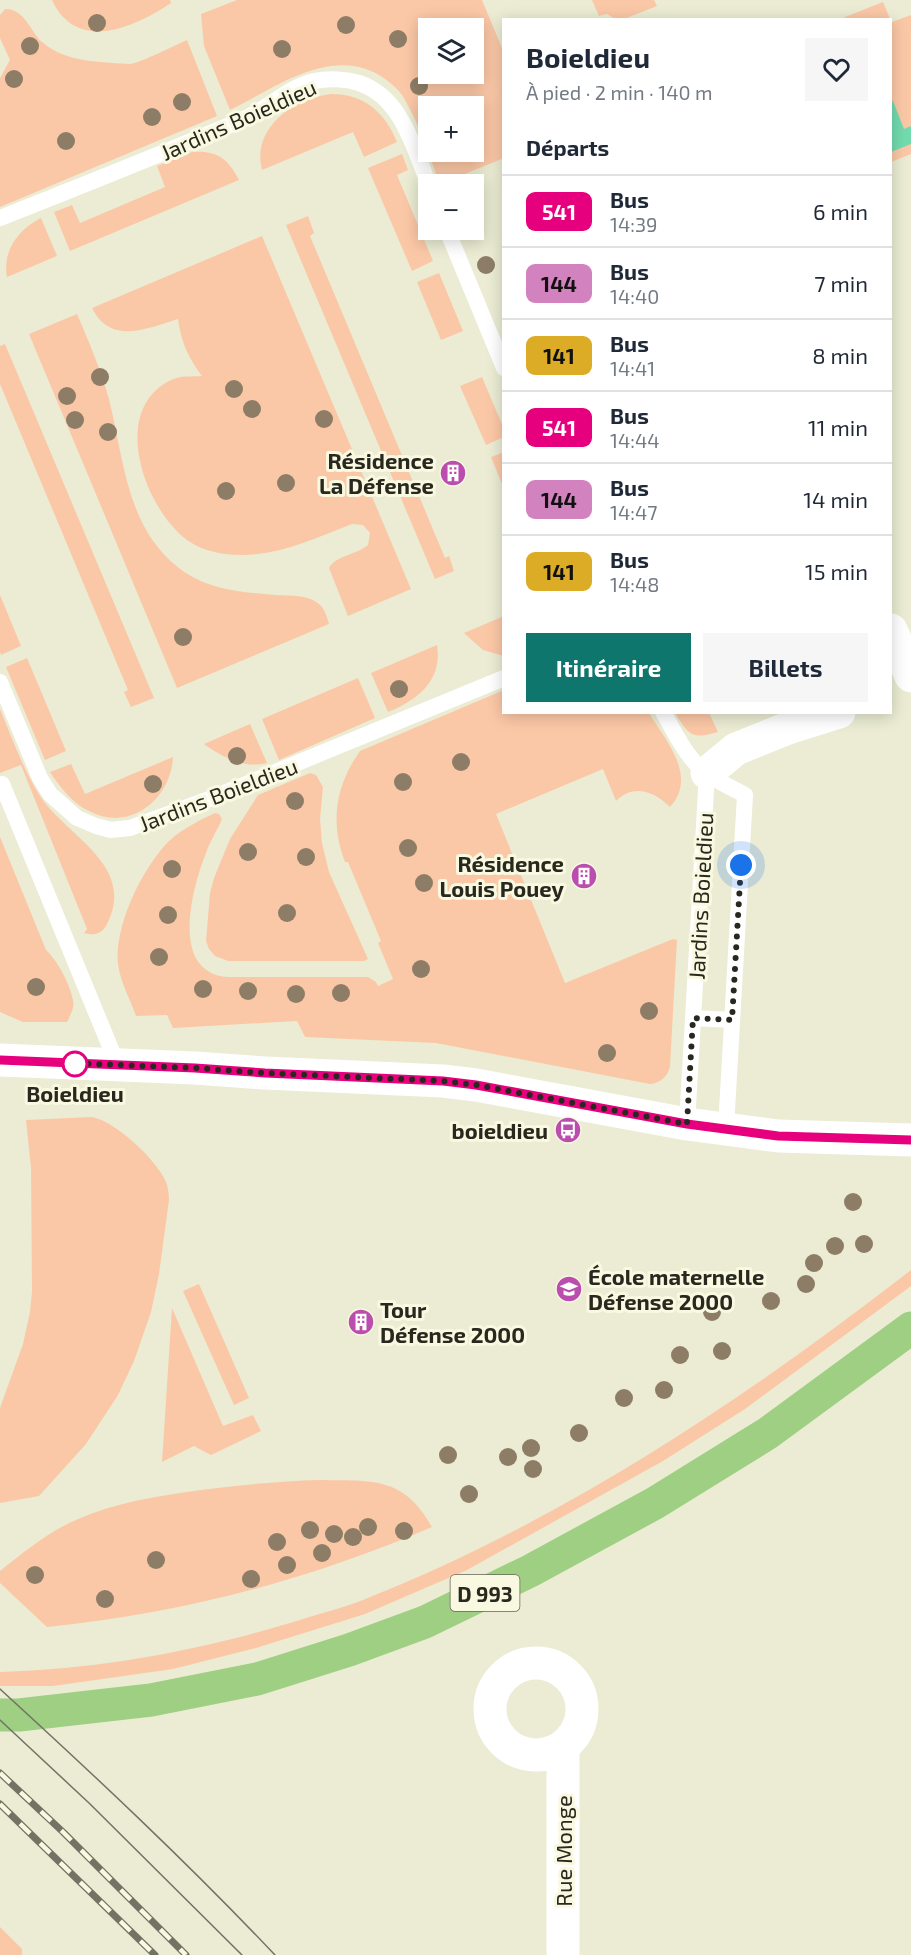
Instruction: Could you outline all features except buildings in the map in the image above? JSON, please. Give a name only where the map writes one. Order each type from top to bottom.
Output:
[{"type":"main road","name":"D 993","points":[[0,1715],[19,1716],[151,1700],[257,1679],[349,1650],[425,1622],[530,1571],[655,1503],[768,1433],[911,1328]]},
{"type":"street","points":[[892,632],[911,676]]},
{"type":"street","points":[[892,696],[911,690]]},
{"type":"street","points":[[707,774],[736,749],[788,728],[832,714]]},
{"type":"street","points":[[0,1060],[443,1081],[687,1124],[778,1136],[911,1140]]},
{"type":"street","name":"Rue Monge","points":[[563,1747],[563,1955]]},
{"type":"lane","name":"Jardins Boieldieu","points":[[0,218],[244,119],[299,87],[314,81],[332,79],[359,83],[385,99],[398,114],[406,129],[424,174]]},
{"type":"lane","points":[[451,240],[502,363]]},
{"type":"lane","name":"Jardins Boieldieu","points":[[0,682],[40,777],[50,794],[77,818],[111,830],[130,828],[213,798],[502,679]]},
{"type":"lane","name":"Jardins Boieldieu","points":[[664,714],[690,756],[707,774],[745,795],[726,1128]]},
{"type":"lane","name":"Jardins Boieldieu","points":[[687,1124],[707,774]]},
{"type":"lane","points":[[2,784],[118,1066]]},
{"type":"lane","points":[[693,1018],[732,1020]]},
{"type":"shaded area","points":[[52,0],[170,0],[171,3],[124,27],[107,31],[91,31],[76,27],[63,17]]},
{"type":"shaded area","points":[[237,0],[482,0],[502,48],[502,159],[465,174],[436,174],[432,162],[484,162],[484,96],[418,96],[418,127],[403,96],[383,77],[360,67],[340,65],[302,74],[230,110],[204,46],[201,14]]},
{"type":"shaded area","points":[[592,0],[654,0],[657,6],[627,18],[613,18],[607,14],[599,16]]},
{"type":"shaded area","points":[[883,2],[890,18],[843,18]]},
{"type":"shaded area","points":[[5,9],[22,16],[42,42],[50,48],[66,56],[84,60],[136,63],[187,40],[217,116],[0,207],[0,78],[10,60],[0,38],[0,15]]},
{"type":"shaded area","points":[[911,15],[911,154],[892,162],[892,22]]},
{"type":"shaded area","points":[[331,94],[354,97],[372,107],[386,122],[397,142],[364,157],[353,132],[262,170],[260,155],[263,141],[278,118],[303,102]]},
{"type":"shaded area","points":[[892,102],[904,129],[911,126],[911,144],[892,152]]},
{"type":"shaded area","points":[[192,152],[215,154],[226,161],[239,180],[70,251],[54,212],[72,205],[80,223],[165,187],[157,166]]},
{"type":"shaded area","points":[[402,154],[408,170],[397,175],[418,225],[418,240],[424,240],[433,261],[412,271],[368,168]]},
{"type":"shaded area","points":[[308,216],[314,233],[310,236],[445,558],[449,556],[454,571],[435,579],[286,225]]},
{"type":"shaded area","points":[[41,218],[57,256],[7,277],[7,258],[14,241],[26,228]]},
{"type":"shaded area","points":[[262,236],[411,589],[348,616],[329,568],[341,558],[368,545],[370,533],[363,525],[352,524],[306,542],[274,551],[242,555],[220,553],[200,547],[187,540],[171,525],[158,506],[147,483],[140,459],[137,435],[141,413],[152,394],[171,380],[202,376],[186,349],[178,319],[143,329],[120,331],[100,320],[92,308]]},
{"type":"shaded area","points":[[439,273],[463,331],[441,340],[417,282]]},
{"type":"shaded area","points":[[77,314],[106,388],[130,491],[148,533],[161,551],[190,575],[225,589],[298,596],[314,601],[321,606],[329,624],[177,688],[29,334]]},
{"type":"shaded area","points":[[5,344],[154,698],[131,707],[124,692],[128,690],[0,384],[0,346]]},
{"type":"shaded area","points":[[482,377],[502,424],[502,438],[486,445],[460,386]]},
{"type":"shaded area","points":[[502,453],[502,484],[491,457]]},
{"type":"shaded area","points":[[0,595],[21,646],[1,655],[0,652]]},
{"type":"shaded area","points":[[502,617],[502,655],[483,650],[464,633]]},
{"type":"shaded area","points":[[437,645],[436,669],[426,688],[409,702],[388,712],[371,673]]},
{"type":"shaded area","points":[[27,658],[66,751],[45,760],[6,667]]},
{"type":"shaded area","points":[[358,678],[375,718],[279,760],[262,719]]},
{"type":"shaded area","points":[[502,691],[502,714],[650,714],[670,747],[680,771],[681,783],[678,795],[670,807],[658,797],[637,791],[623,795],[616,801],[603,769],[496,814],[565,983],[673,939],[677,940],[670,1066],[663,1079],[650,1084],[436,1043],[305,1037],[297,1021],[173,1028],[167,1015],[136,1016],[118,964],[120,933],[125,916],[140,882],[158,853],[185,829],[215,813],[219,814],[222,819],[209,844],[191,907],[191,945],[198,961],[210,972],[228,977],[368,977],[378,986],[393,979],[378,943],[381,941],[340,847],[337,819],[340,791],[360,751]]},
{"type":"shaded area","points":[[0,709],[23,764],[40,796],[106,868],[113,885],[114,903],[107,924],[97,933],[84,933],[87,929],[21,765],[0,773]]},
{"type":"shaded area","points":[[676,714],[709,714],[718,732],[702,736],[696,735],[684,726]]},
{"type":"shaded area","points":[[250,724],[267,763],[250,764],[234,761],[204,744]]},
{"type":"shaded area","points":[[173,757],[165,786],[156,798],[146,808],[133,815],[119,818],[104,817],[77,804],[50,772],[71,764],[85,794]]},
{"type":"shaded area","points":[[310,773],[316,775],[323,787],[320,819],[322,843],[329,872],[368,959],[364,961],[228,961],[215,956],[206,941],[210,893],[230,839],[258,795]]},
{"type":"shaded area","points":[[0,837],[46,950],[59,966],[69,987],[73,1006],[67,1022],[23,1022],[0,1012]]},
{"type":"shaded area","points":[[92,1117],[112,1126],[134,1143],[154,1163],[167,1184],[169,1200],[159,1274],[151,1312],[134,1361],[118,1395],[86,1444],[39,1496],[0,1503],[0,1408],[23,1344],[32,1292],[31,1168],[26,1120]]},
{"type":"shaded area","points":[[911,1270],[911,1286],[745,1409],[663,1461],[467,1570],[365,1614],[256,1648],[173,1669],[53,1686],[0,1686],[0,1672],[114,1662],[189,1649],[263,1631],[355,1603],[437,1568],[510,1533],[649,1454],[782,1366]]},
{"type":"shaded area","points":[[199,1284],[249,1398],[234,1405],[183,1291]]},
{"type":"shaded area","points":[[172,1308],[223,1426],[253,1415],[261,1431],[211,1455],[194,1446],[162,1462]]},
{"type":"shaded area","points":[[320,1480],[371,1482],[398,1490],[410,1498],[432,1527],[386,1546],[291,1579],[195,1604],[97,1621],[47,1627],[0,1583],[0,1571],[36,1543],[66,1525],[106,1509],[153,1497],[201,1490]]},
{"type":"shaded area","points":[[0,1927],[22,1949],[22,1955],[0,1955]]},
{"type":"tram line","points":[[0,1689],[140,1819],[275,1955]]},
{"type":"tram line","points":[[0,1720],[89,1803],[242,1955]]},
{"type":"railway","points":[[0,1773],[63,1832],[186,1955]]},
{"type":"railway","points":[[0,1804],[155,1955]]},
{"type":"bus line","name":"541","points":[[0,1060],[443,1081],[687,1124],[778,1136],[911,1140]]},
{"type":"place","name":"Résidence La Défense","points":[[453,473]]},
{"type":"place","name":"Résidence Louis Pouey","points":[[584,876]]},
{"type":"place","name":"Boieldieu","points":[[75,1064]]},
{"type":"place","name":"boieldieu","points":[[568,1130]]},
{"type":"place","name":"École maternelle Défense 2000","points":[[569,1289]]},
{"type":"place","name":"Tour Défense 2000","points":[[361,1322]]},
{"type":"route","points":[[75,1064],[71,1063],[443,1081],[687,1124],[693,1018],[732,1020],[741,865]]}]
